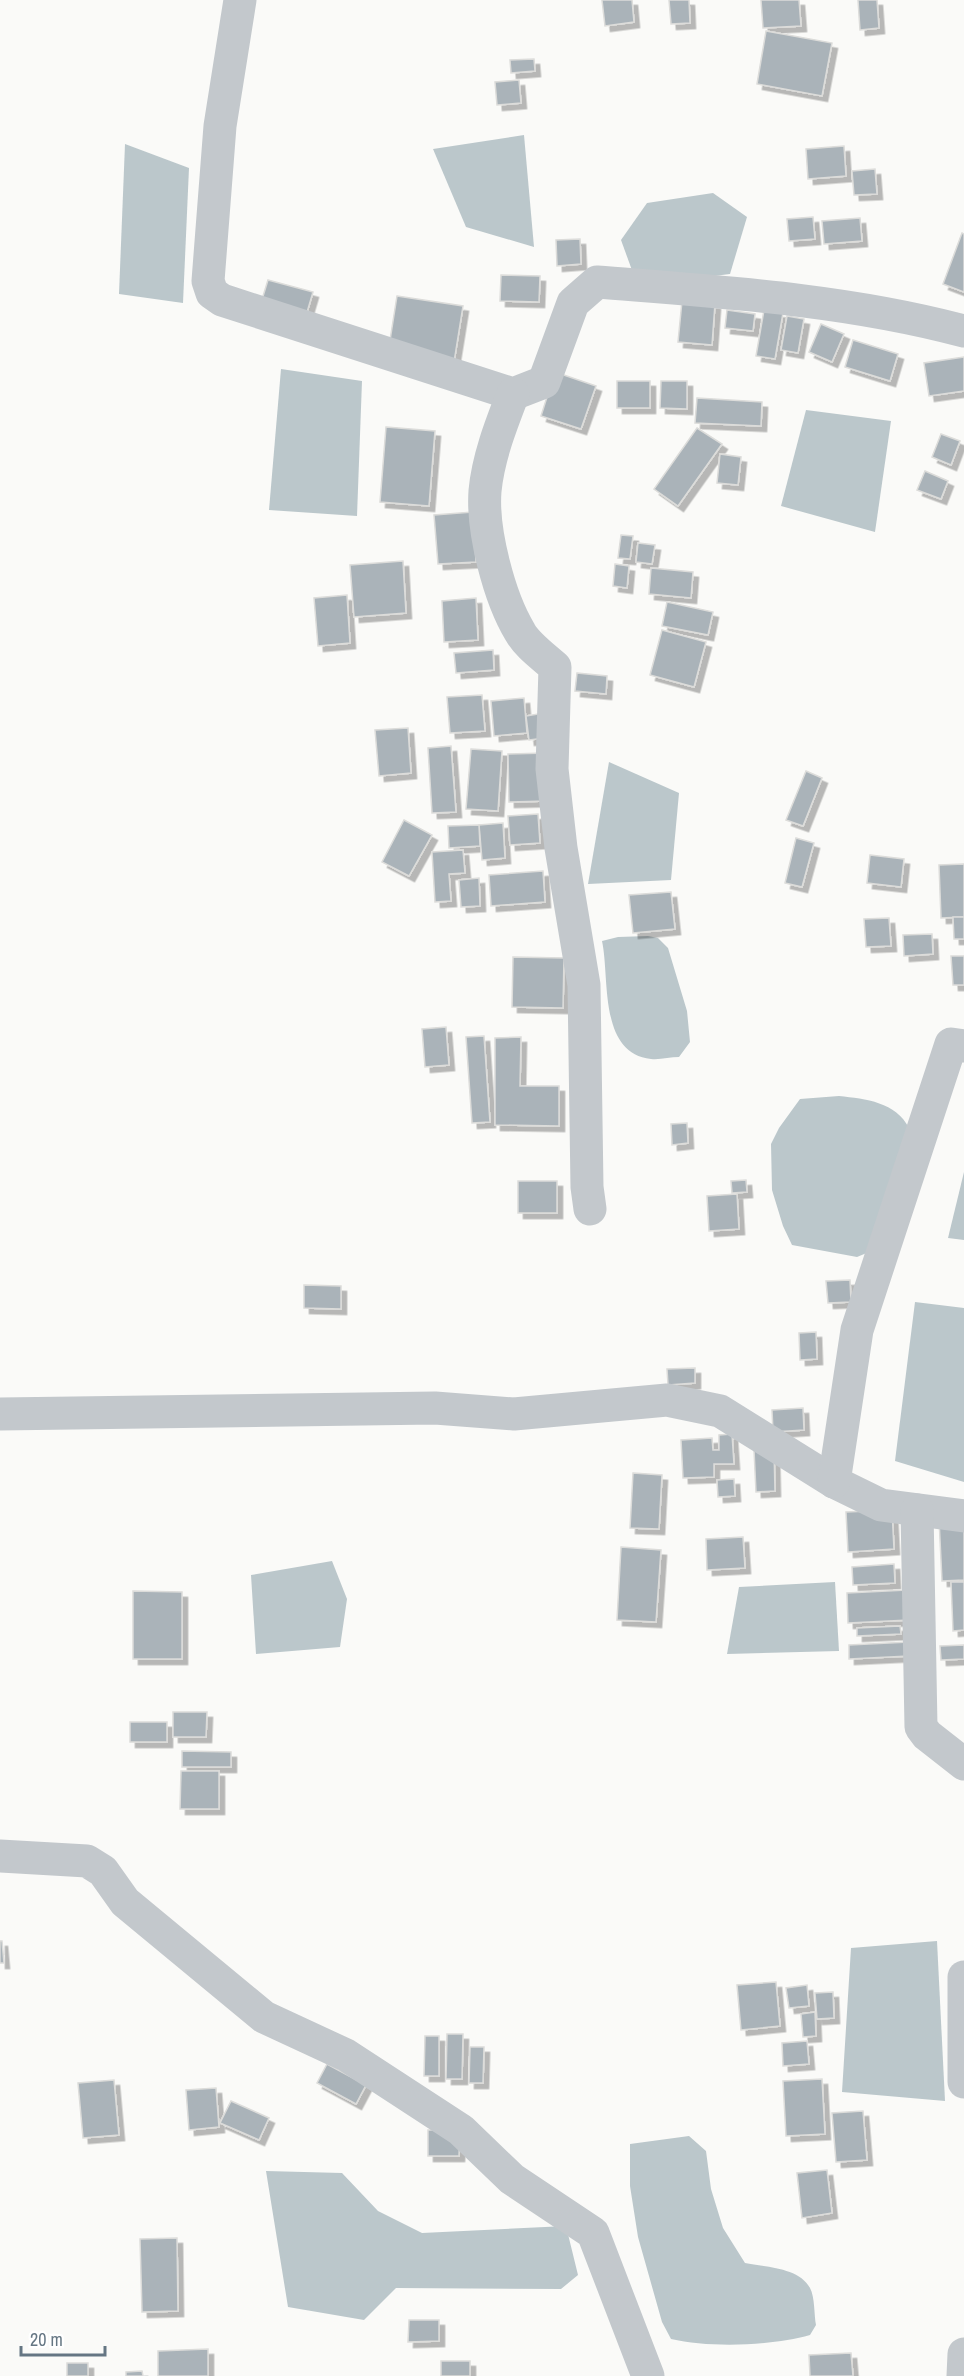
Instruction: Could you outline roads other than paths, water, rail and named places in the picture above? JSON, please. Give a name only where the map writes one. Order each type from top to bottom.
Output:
[{"type":"street","points":[[240,0],[220,126],[208,280],[212,293],[222,300],[513,394],[544,382],[573,303],[597,282],[775,296],[915,317],[964,331]]},
{"type":"street","points":[[513,394],[498,430],[485,490],[486,523],[498,581],[520,633],[555,667],[552,769],[561,848],[584,985],[587,1187],[590,1209]]},
{"type":"street","points":[[834,1482],[857,1330],[951,1044],[964,1046]]},
{"type":"street","points":[[0,1414],[435,1408],[514,1414],[667,1400],[720,1411],[834,1482],[881,1505],[964,1516]]},
{"type":"street","points":[[917,1510],[921,1727],[964,1764]]},
{"type":"street","points":[[0,1856],[87,1861],[103,1871],[125,1902],[264,2017],[346,2055],[461,2130],[512,2180],[593,2233],[648,2376]]},
{"type":"street","points":[[964,1977],[964,2082]]},
{"type":"street","points":[[963,2376],[964,2354]]}]
